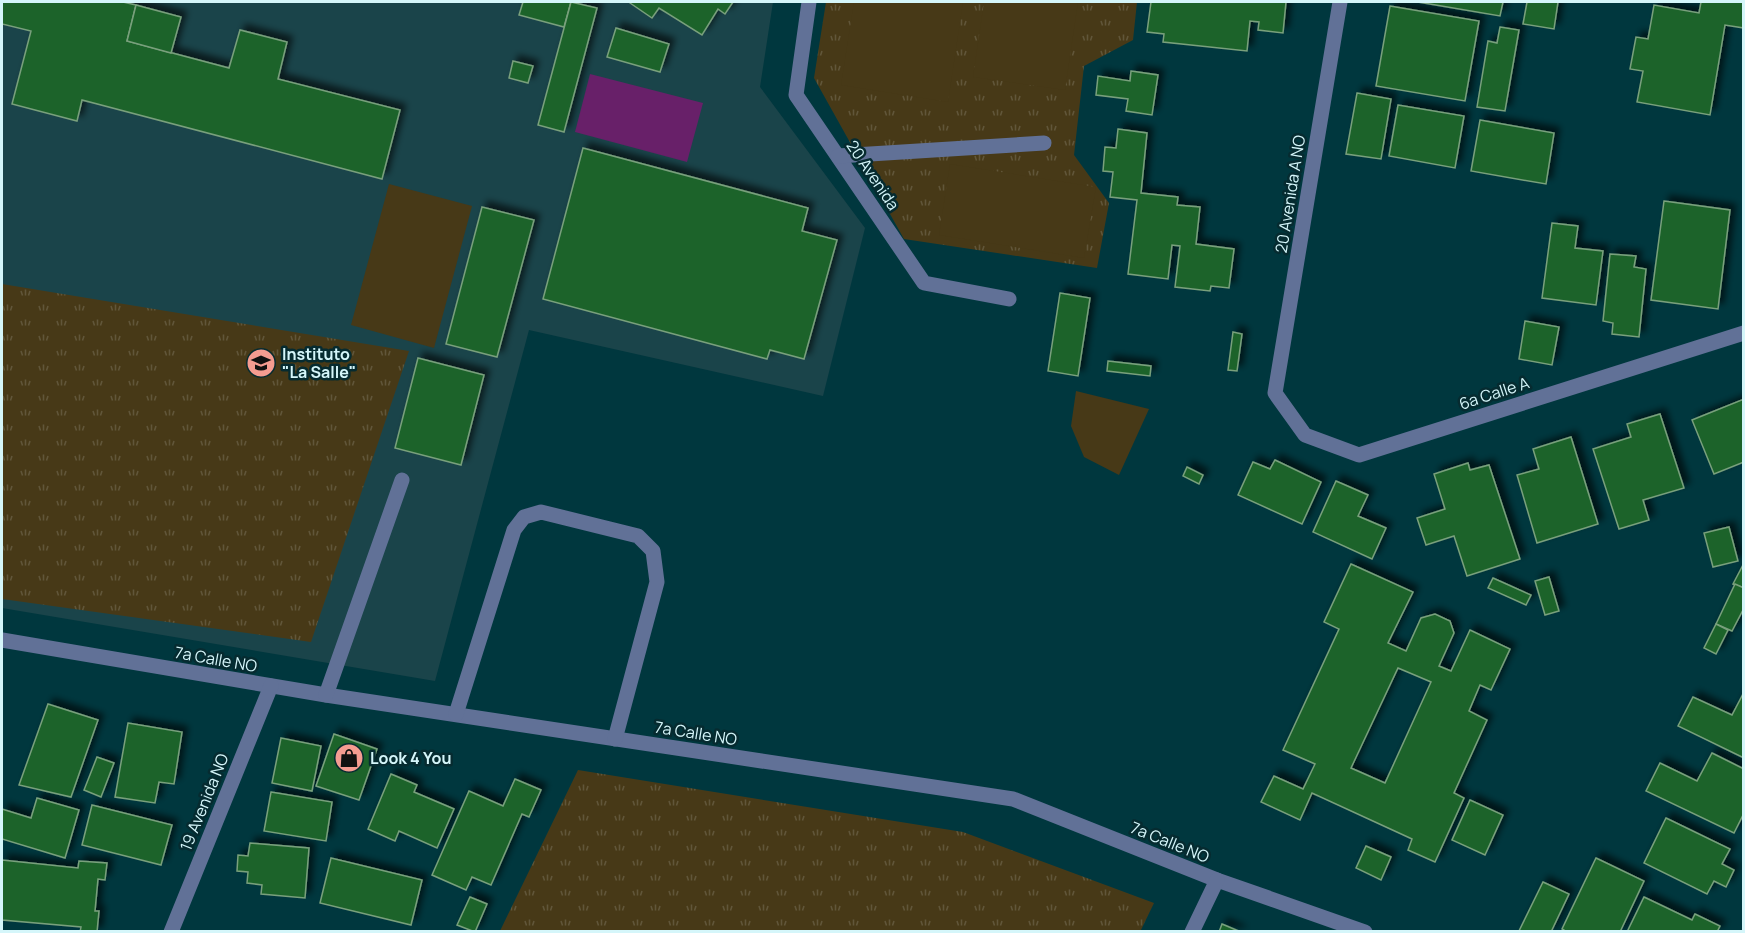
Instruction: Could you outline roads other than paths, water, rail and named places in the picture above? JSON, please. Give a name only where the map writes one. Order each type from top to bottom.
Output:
[{"type":"street","name":"20 Avenida","points":[[809,2],[796,95],[924,283],[1008,299]]},
{"type":"street","name":"20 Avenida A NO","points":[[1275,393],[1340,2]]},
{"type":"street","points":[[838,156],[1044,143]]},
{"type":"street","name":"6a Calle A","points":[[1275,393],[1305,435],[1359,455],[1743,333]]},
{"type":"street","points":[[326,695],[402,480]]},
{"type":"street","points":[[456,714],[514,530],[524,517],[541,512],[638,536],[653,551],[657,582],[615,739]]},
{"type":"street","name":"7a Calle NO","points":[[2,640],[326,695],[1013,799],[1217,880],[1365,932]]},
{"type":"street","name":"19 Avenida NO","points":[[173,931],[271,686]]},
{"type":"street","points":[[1192,932],[1217,880]]},
{"type":"place","name":"Instituto \"La Salle\"","points":[[261,363]]},
{"type":"place","name":"Look 4 You","points":[[349,758]]}]
